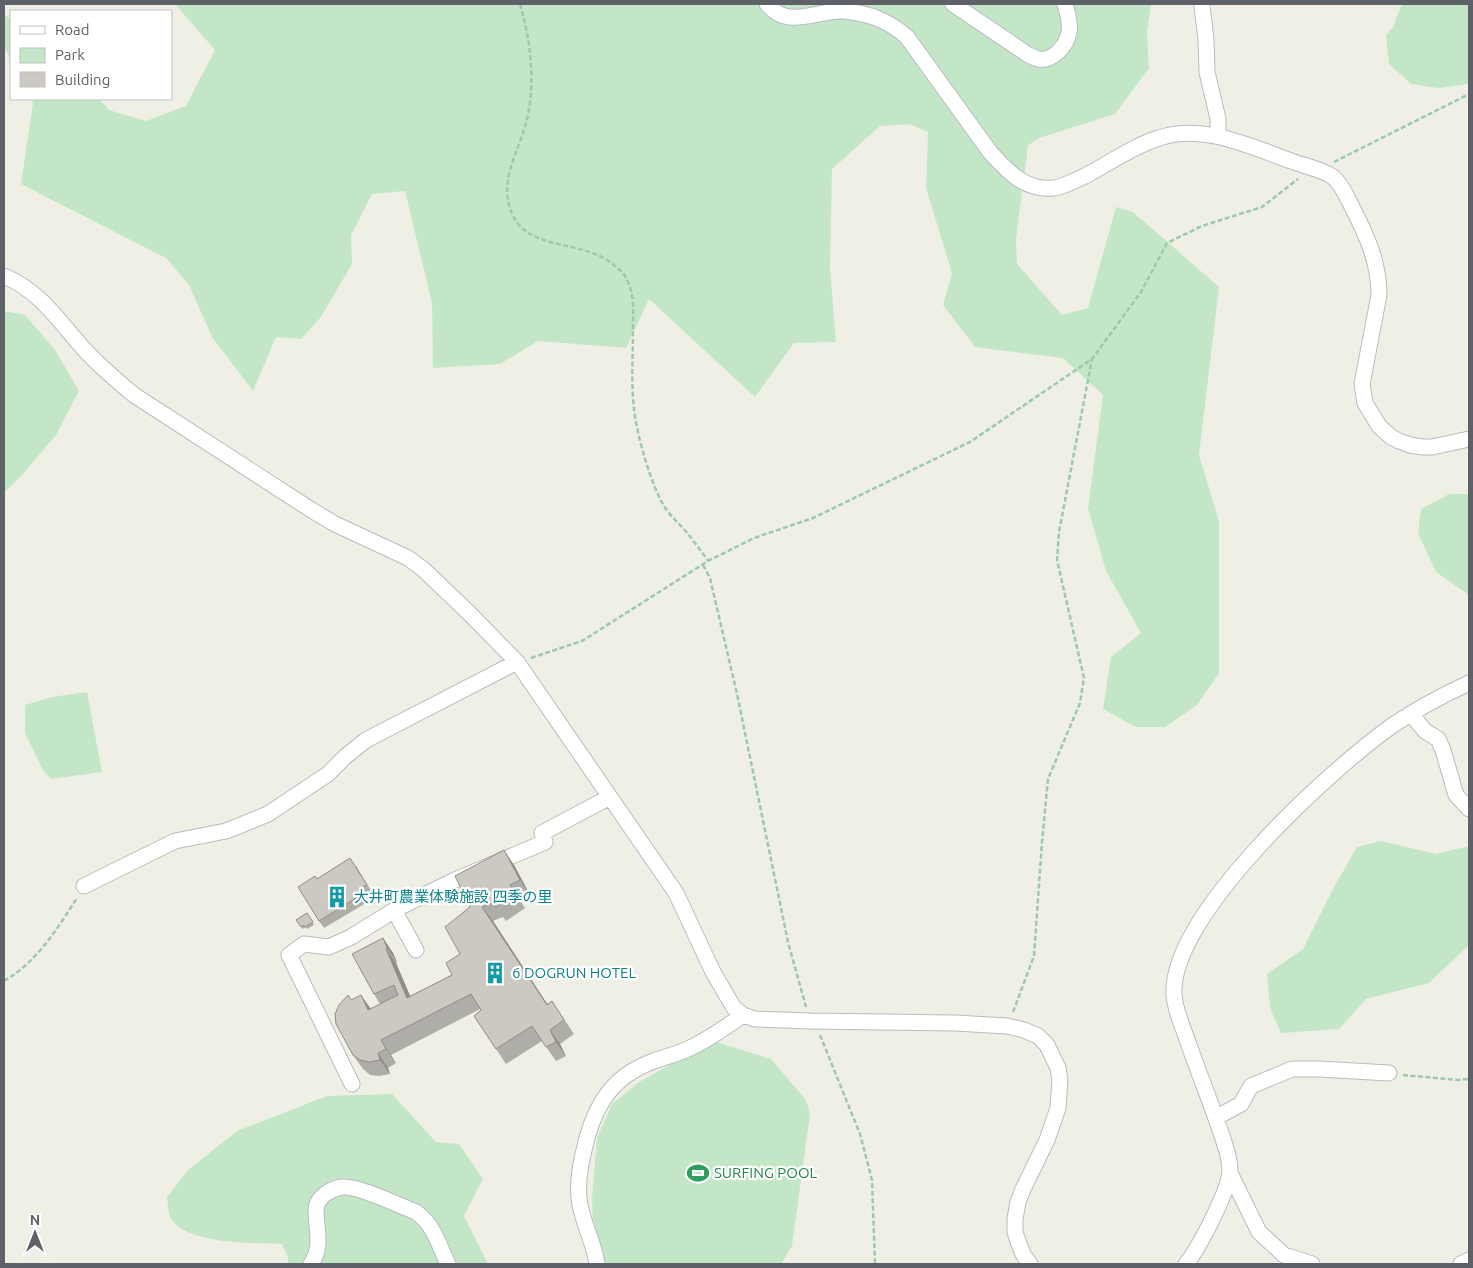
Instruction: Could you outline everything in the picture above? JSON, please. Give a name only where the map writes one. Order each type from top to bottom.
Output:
[{"type":"street","points":[[767,4],[778,15],[796,18],[842,11],[880,19],[895,26],[907,37],[990,152],[1005,169],[1021,181],[1036,188],[1054,188],[1074,181],[1160,137],[1196,133],[1218,135],[1333,177],[1346,194],[1367,237],[1375,259],[1379,281],[1379,295],[1362,384],[1365,402],[1372,416],[1379,426],[1391,437],[1410,445],[1432,447],[1469,438]]},
{"type":"street","points":[[954,4],[1027,54],[1040,60],[1054,55],[1064,45],[1069,31],[1065,4]]},
{"type":"street","points":[[1202,6],[1207,72],[1218,119],[1218,135]]},
{"type":"street","points":[[4,276],[21,284],[42,299],[97,363],[134,395],[335,524],[402,555],[422,569],[470,614],[517,662],[676,893],[712,972],[734,1008],[742,1015],[755,1018],[813,1021],[955,1023],[1007,1026],[1038,1036],[1047,1045],[1058,1068],[1060,1080],[1058,1108],[1053,1125],[1018,1202],[1016,1232],[1023,1254],[1030,1264]]},
{"type":"street","points":[[84,886],[174,841],[226,831],[268,814],[328,774],[366,740],[517,662]]},
{"type":"street","points":[[1312,1264],[1284,1255],[1259,1232],[1230,1174],[1229,1160],[1216,1117],[1185,1035],[1174,996],[1175,976],[1184,950],[1204,915],[1266,836],[1370,743],[1411,714],[1469,683]]},
{"type":"street","points":[[1411,714],[1425,731],[1438,739],[1444,750],[1456,795],[1469,809]]},
{"type":"street","points":[[352,1084],[289,954],[304,944],[329,947],[351,937],[394,910],[455,880],[545,842],[542,834],[610,797]]},
{"type":"street","points":[[394,910],[416,950]]},
{"type":"street","points":[[597,1264],[592,1240],[579,1200],[578,1187],[581,1163],[598,1108],[613,1086],[635,1068],[690,1048],[742,1015]]},
{"type":"street","points":[[1216,1117],[1241,1104],[1251,1086],[1292,1069],[1389,1073]]},
{"type":"street","points":[[1186,1264],[1205,1234],[1230,1174]]},
{"type":"street","points":[[312,1264],[318,1248],[319,1238],[316,1205],[331,1190],[348,1187],[408,1209],[422,1217],[432,1228],[448,1264]]},
{"type":"street","points":[[1462,1264],[1469,1260]]},
{"type":"path","points":[[520,4],[528,42],[530,108],[507,183],[508,200],[514,217],[523,230],[535,237],[557,245],[586,250],[608,259],[626,276],[633,295],[634,409],[639,435],[656,492],[666,509],[688,534],[708,562]]},
{"type":"path","points":[[517,662],[582,641],[708,562],[754,538],[813,518],[970,442],[1092,359],[1141,292],[1167,243],[1202,226],[1262,207],[1300,178],[1319,171],[1338,159],[1469,94]]},
{"type":"path","points":[[1007,1026],[1034,956],[1048,779],[1080,703],[1084,678],[1057,560],[1059,532],[1092,359]]},
{"type":"path","points":[[703,566],[710,578],[738,694],[788,942],[813,1021],[860,1134],[872,1180],[875,1264]]},
{"type":"path","points":[[4,981],[27,964],[43,948],[84,886]]},
{"type":"path","points":[[1389,1073],[1469,1080]]},
{"type":"green space","points":[[175,4],[1151,4],[1147,33],[1149,68],[1115,114],[1042,137],[1028,145],[1016,239],[1017,264],[1062,315],[1088,308],[1116,207],[1133,212],[1219,287],[1199,455],[1219,521],[1219,673],[1197,705],[1165,727],[1136,727],[1103,709],[1111,657],[1141,633],[1106,571],[1088,508],[1103,395],[1063,358],[975,347],[943,305],[952,273],[926,188],[928,132],[909,124],[880,126],[832,169],[830,268],[836,342],[794,343],[755,397],[649,299],[626,348],[538,341],[500,364],[433,368],[432,303],[405,191],[372,194],[351,235],[352,264],[321,317],[301,339],[276,337],[253,391],[212,337],[189,285],[166,258],[21,184],[33,103],[32,100],[100,100],[109,110],[146,121],[186,106],[215,50]]},
{"type":"green space","points":[[1406,4],[1469,4],[1469,84],[1438,88],[1411,84],[1389,64],[1386,35],[1393,27],[1401,6]]},
{"type":"green space","points":[[5,15],[10,18],[10,59],[4,46]]},
{"type":"green space","points":[[4,311],[25,315],[55,350],[79,391],[56,435],[4,493]]},
{"type":"green space","points":[[1449,494],[1469,494],[1469,595],[1436,572],[1418,533],[1421,509]]},
{"type":"green space","points":[[87,692],[102,772],[51,779],[43,770],[25,733],[25,705],[52,697]]},
{"type":"green space","points":[[1381,841],[1436,854],[1469,846],[1469,945],[1429,983],[1366,999],[1339,1029],[1281,1033],[1270,1008],[1267,974],[1303,949],[1333,889],[1357,847]]},
{"type":"green space","name":"SURFING POOL","points":[[713,1041],[771,1059],[806,1100],[810,1114],[792,1246],[781,1264],[602,1264],[593,1225],[592,1199],[597,1138],[612,1104],[639,1082]]},
{"type":"green space","points":[[392,1094],[436,1142],[459,1144],[483,1179],[464,1216],[488,1264],[288,1264],[288,1257],[282,1244],[238,1242],[204,1237],[189,1232],[177,1225],[170,1216],[167,1197],[188,1170],[237,1131],[327,1096]]},
{"type":"building","name":"6 DOGRUN HOTEL","points":[[504,850],[520,880],[510,885],[515,893],[496,907],[493,903],[482,907],[547,1005],[552,1001],[564,1020],[550,1030],[556,1042],[546,1047],[532,1026],[496,1049],[474,1016],[481,1010],[471,994],[381,1040],[386,1049],[378,1053],[380,1060],[369,1062],[360,1060],[353,1055],[336,1024],[335,1014],[339,1005],[348,995],[351,1000],[361,995],[368,1010],[398,995],[394,985],[374,994],[352,954],[383,938],[407,998],[452,975],[446,963],[460,954],[445,927],[470,907],[455,876]]},
{"type":"building","name":"大井町農業体験施設 四季の里","points":[[350,858],[367,885],[363,887],[366,892],[319,921],[298,887],[315,876],[317,879]]},
{"type":"building","points":[[307,913],[313,922],[305,927],[304,925],[301,927],[296,920]]},
{"type":"place","name":"大井町農業体験施設 四季の里","points":[[337,897]]},
{"type":"place","name":"6 DOGRUN HOTEL","points":[[495,973]]},
{"type":"place","name":"SURFING POOL","points":[[698,1173]]}]
